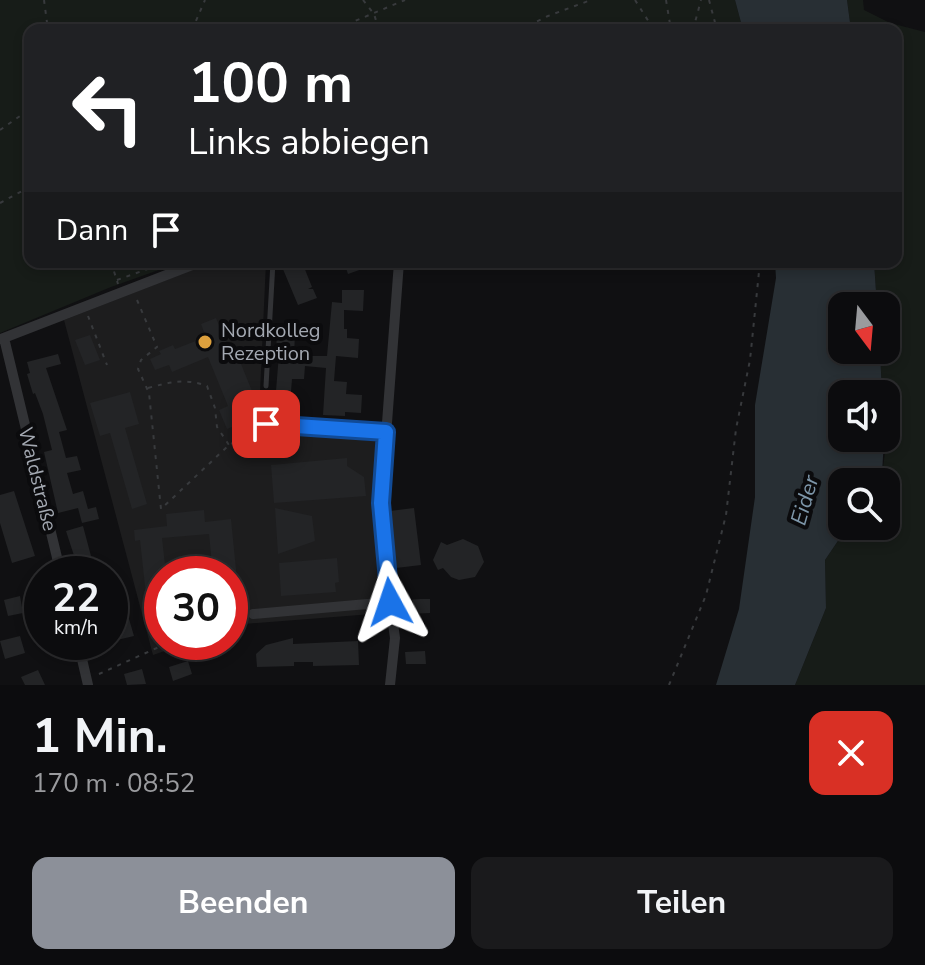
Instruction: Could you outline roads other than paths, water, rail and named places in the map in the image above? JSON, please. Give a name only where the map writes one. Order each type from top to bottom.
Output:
[{"type":"street","points":[[2,339],[184,268]]},
{"type":"street","points":[[390,685],[395,638],[381,503],[399,268]]},
{"type":"street","name":"Waldstraße","points":[[2,339],[56,556]]},
{"type":"street","points":[[253,614],[390,602]]},
{"type":"street","points":[[82,660],[88,682]]},
{"type":"lane","points":[[266,386],[273,268]]},
{"type":"lane","points":[[266,424],[386,432]]},
{"type":"lane","points":[[248,615],[253,614]]},
{"type":"water","points":[[735,0],[847,0],[850,24],[741,24]]},
{"type":"water","name":"Eider","points":[[775,268],[874,268],[876,292],[828,292],[828,364],[881,364],[881,380],[828,380],[828,452],[883,452],[882,468],[828,468],[828,540],[839,540],[825,560],[826,608],[795,685],[716,685],[739,609],[755,497],[755,405]]},
{"type":"place","name":"Nordkolleg Rezeption","points":[[205,342]]}]
